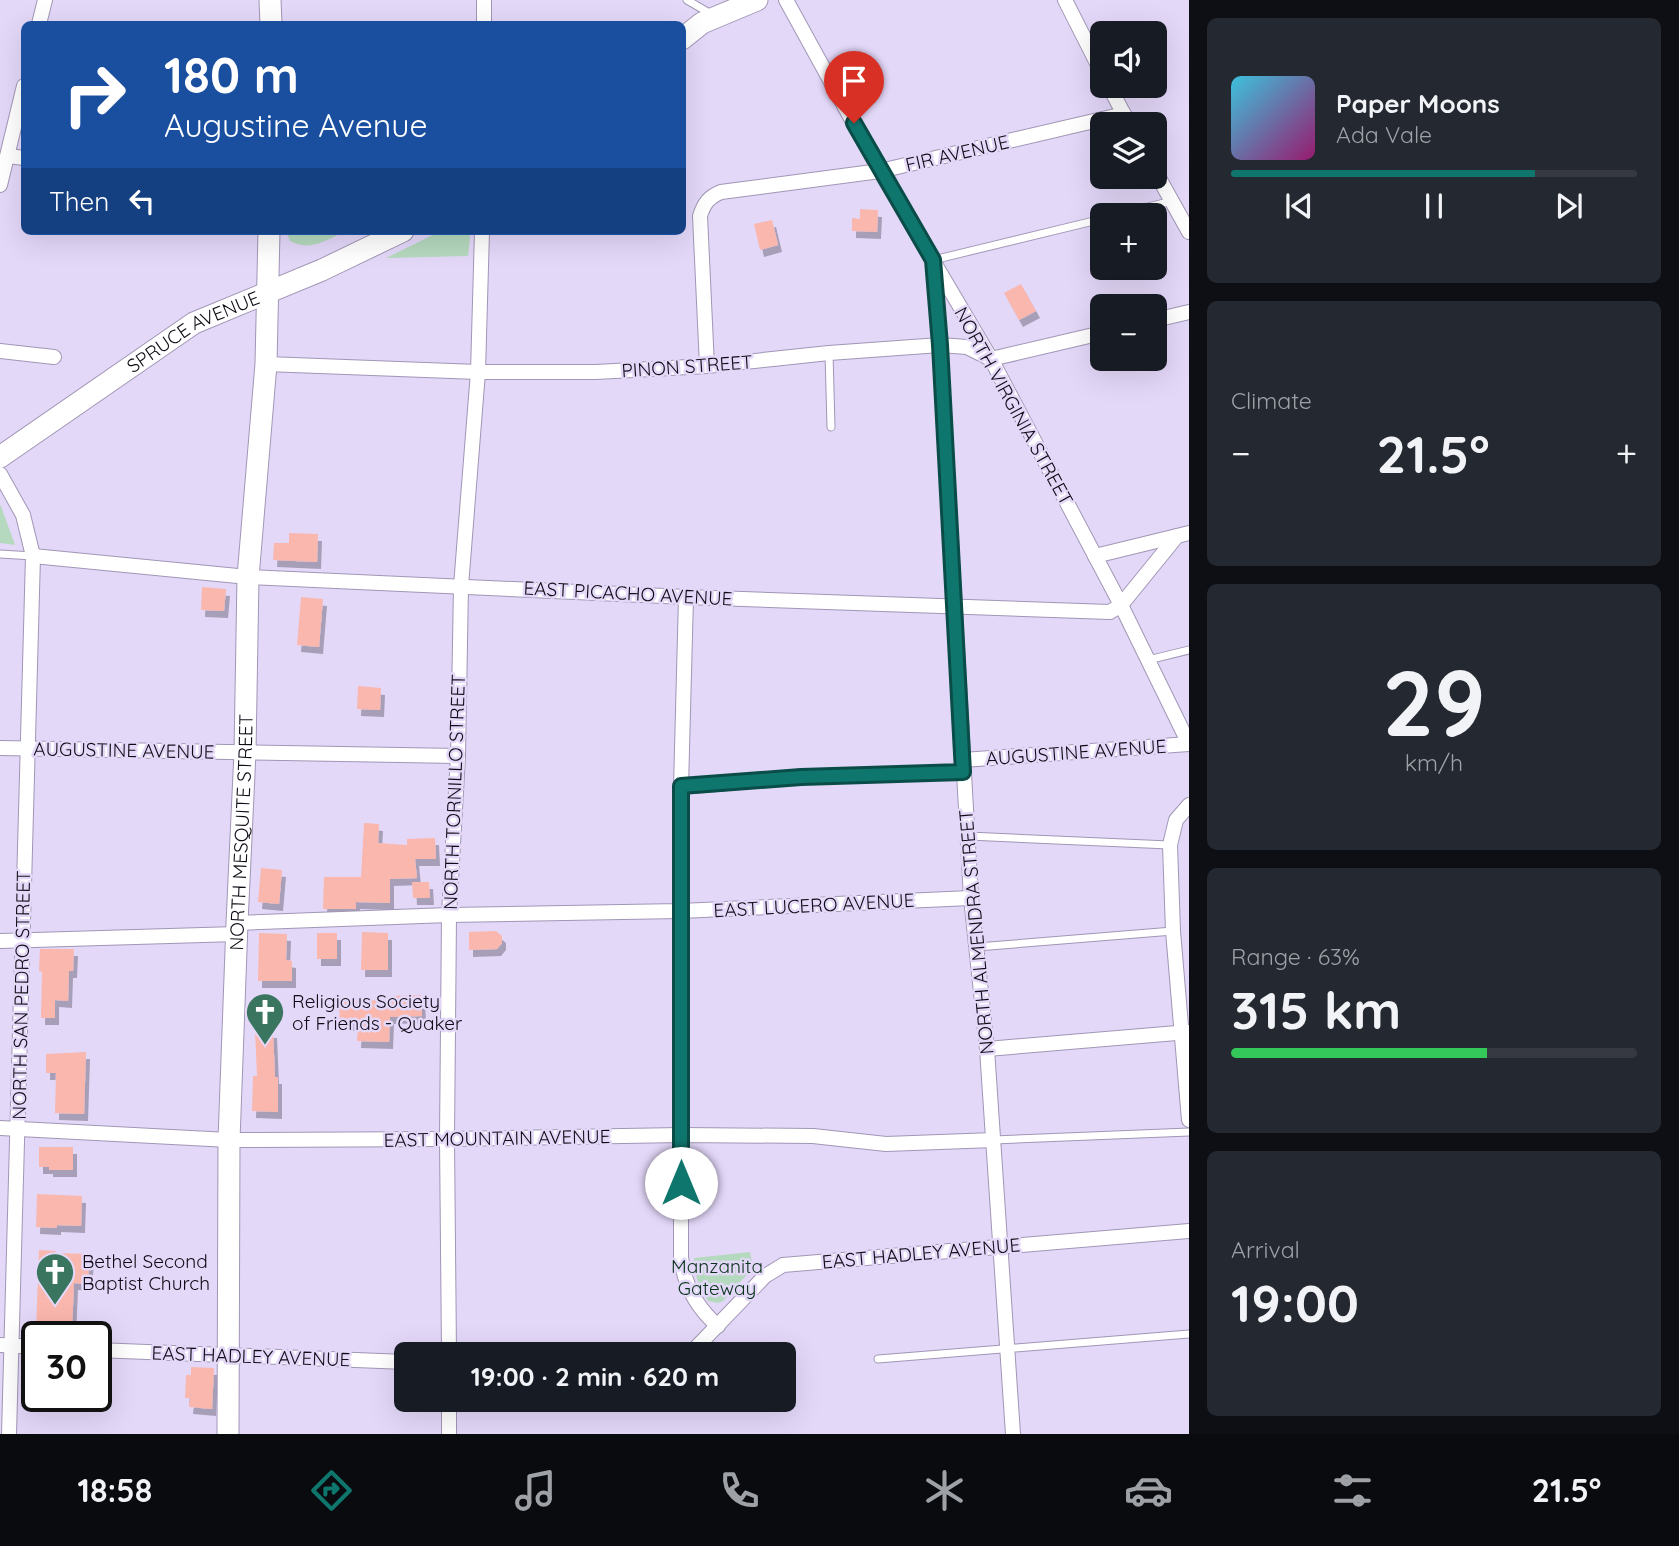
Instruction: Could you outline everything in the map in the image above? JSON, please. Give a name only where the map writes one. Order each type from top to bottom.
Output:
[{"type":"street","points":[[40,21],[45,0]]},
{"type":"street","points":[[271,0],[271,21]]},
{"type":"street","points":[[484,0],[484,21]]},
{"type":"street","points":[[686,36],[702,23],[757,0]]},
{"type":"street","name":"NORTH VIRGINIA STREET","points":[[786,0],[880,171],[991,359],[1121,605],[1189,744]]},
{"type":"street","points":[[1065,0],[1090,49]]},
{"type":"street","points":[[0,185],[21,99]]},
{"type":"street","name":"FIR AVENUE","points":[[707,366],[701,216],[707,200],[721,192],[880,171],[1090,127]]},
{"type":"street","points":[[8,156],[21,158]]},
{"type":"street","points":[[1165,189],[1189,232]]},
{"type":"street","name":"NORTH MESQUITE STREET","points":[[228,1434],[229,1140],[245,752],[248,576],[266,365],[269,235]]},
{"type":"street","name":"SPRUCE AVENUE","points":[[0,457],[194,323],[322,270],[394,235]]},
{"type":"street","name":"NORTH TORNILLO STREET","points":[[449,1342],[449,915],[458,756],[461,586],[478,372],[482,235]]},
{"type":"street","name":"NORTH ALMENDRA STREET","points":[[933,260],[971,898],[987,1049],[1013,1434]]},
{"type":"street","points":[[1167,317],[1189,312]]},
{"type":"street","points":[[991,359],[1090,336]]},
{"type":"street","name":"PINON STREET","points":[[266,365],[478,372],[596,372],[707,366],[940,345],[967,347],[991,359]]},
{"type":"street","points":[[0,351],[54,357]]},
{"type":"street","points":[[0,474],[23,515],[33,556]]},
{"type":"street","points":[[1095,556],[1183,535]]},
{"type":"street","points":[[1121,605],[1183,535]]},
{"type":"street","name":"EAST PICACHO AVENUE","points":[[33,556],[248,576],[686,597],[1110,612],[1121,605]]},
{"type":"street","name":"NORTH SAN PEDRO STREET","points":[[9,1434],[6,1346],[18,1129],[33,556]]},
{"type":"street","points":[[686,597],[680,911],[681,1257],[682,1273],[687,1286],[707,1316],[718,1326]]},
{"type":"street","name":"AUGUSTINE AVENUE","points":[[681,786],[963,766],[1189,744]]},
{"type":"street","name":"AUGUSTINE AVENUE","points":[[0,748],[458,756]]},
{"type":"street","points":[[1189,805],[1176,820],[1170,845],[1173,931],[1186,1032],[1189,1120]]},
{"type":"street","name":"EAST LUCERO AVENUE","points":[[0,941],[449,915],[680,911],[971,898]]},
{"type":"street","points":[[987,1049],[1186,1032]]},
{"type":"street","name":"EAST MOUNTAIN AVENUE","points":[[0,1128],[229,1140],[681,1135],[813,1136],[886,1144],[993,1140]]},
{"type":"street","name":"EAST HADLEY AVENUE","points":[[703,1342],[765,1276],[783,1265],[1189,1231]]},
{"type":"street","name":"EAST HADLEY AVENUE","points":[[112,1351],[394,1362]]},
{"type":"street","points":[[449,1412],[449,1434]]},
{"type":"lane","points":[[687,0],[717,17]]},
{"type":"lane","points":[[1164,203],[1172,201]]},
{"type":"lane","points":[[933,260],[1090,222]]},
{"type":"lane","points":[[829,353],[831,427]]},
{"type":"lane","name":"EAST PICACHO AVENUE","points":[[0,554],[33,556]]},
{"type":"lane","points":[[1148,660],[1189,650]]},
{"type":"lane","points":[[967,836],[1170,845]]},
{"type":"lane","points":[[976,947],[1173,931]]},
{"type":"lane","points":[[993,1140],[1189,1132]]},
{"type":"lane","points":[[878,1359],[1189,1334]]},
{"type":"green space","points":[[288,235],[337,235],[312,245],[290,241]]},
{"type":"green space","points":[[433,235],[470,237],[468,256],[386,258]]},
{"type":"green space","points":[[1,506],[15,545],[0,543]]},
{"type":"green space","name":"Manzanita Gateway","points":[[750,1252],[753,1268],[723,1301],[708,1301],[698,1281],[694,1258]]},
{"type":"building","points":[[860,209],[878,210],[877,232],[852,231],[852,218],[860,219]]},
{"type":"building","points":[[772,220],[778,245],[760,250],[754,224]]},
{"type":"building","points":[[1021,284],[1036,311],[1019,320],[1004,293]]},
{"type":"building","points":[[289,533],[318,534],[317,562],[273,560],[274,543],[289,543]]},
{"type":"building","points":[[202,587],[226,589],[224,611],[201,610]]},
{"type":"building","points":[[301,597],[323,599],[319,647],[297,645]]},
{"type":"building","points":[[358,686],[381,688],[380,710],[357,709]]},
{"type":"building","points":[[364,823],[379,824],[378,843],[407,845],[407,839],[435,838],[436,859],[415,859],[417,878],[390,879],[390,903],[356,902],[356,909],[323,909],[324,877],[361,877]]},
{"type":"building","points":[[261,868],[282,870],[279,904],[258,902]]},
{"type":"building","points":[[412,882],[429,882],[430,898],[413,898]]},
{"type":"building","points":[[496,931],[502,936],[502,943],[497,949],[469,950],[469,932]]},
{"type":"building","points":[[362,932],[388,933],[388,970],[361,970]]},
{"type":"building","points":[[259,933],[287,934],[286,960],[292,961],[292,981],[258,981]]},
{"type":"building","points":[[317,933],[337,933],[337,959],[317,959]]},
{"type":"building","points":[[40,949],[74,949],[73,971],[69,971],[68,1001],[55,1000],[55,1018],[41,1018]]},
{"type":"building","points":[[421,995],[422,1016],[390,1017],[389,1042],[357,1041],[358,1024],[340,1024],[339,1001],[390,1000],[390,996]]},
{"type":"building","points":[[255,1031],[273,1031],[275,1077],[278,1077],[278,1112],[252,1111],[253,1076],[257,1076]]},
{"type":"building","points":[[86,1052],[84,1114],[55,1113],[56,1073],[46,1073],[46,1054]]},
{"type":"building","points":[[39,1147],[73,1147],[73,1170],[49,1170],[49,1167],[39,1167]]},
{"type":"building","points":[[37,1194],[82,1196],[81,1226],[36,1227]]},
{"type":"building","name":"Bethel Second Baptist Church","points":[[39,1250],[90,1254],[88,1284],[74,1283],[72,1321],[36,1321]]},
{"type":"building","points":[[191,1367],[214,1368],[212,1409],[189,1407],[190,1398],[185,1398],[186,1375],[191,1375]]},
{"type":"place","name":"Religious Society of Friends - Quaker","points":[[265,1046]]},
{"type":"place","name":"Bethel Second Baptist Church","points":[[55,1306]]},
{"type":"route","points":[[681,1183],[681,786],[801,777],[963,772],[954,580],[933,260],[854,123]]}]
